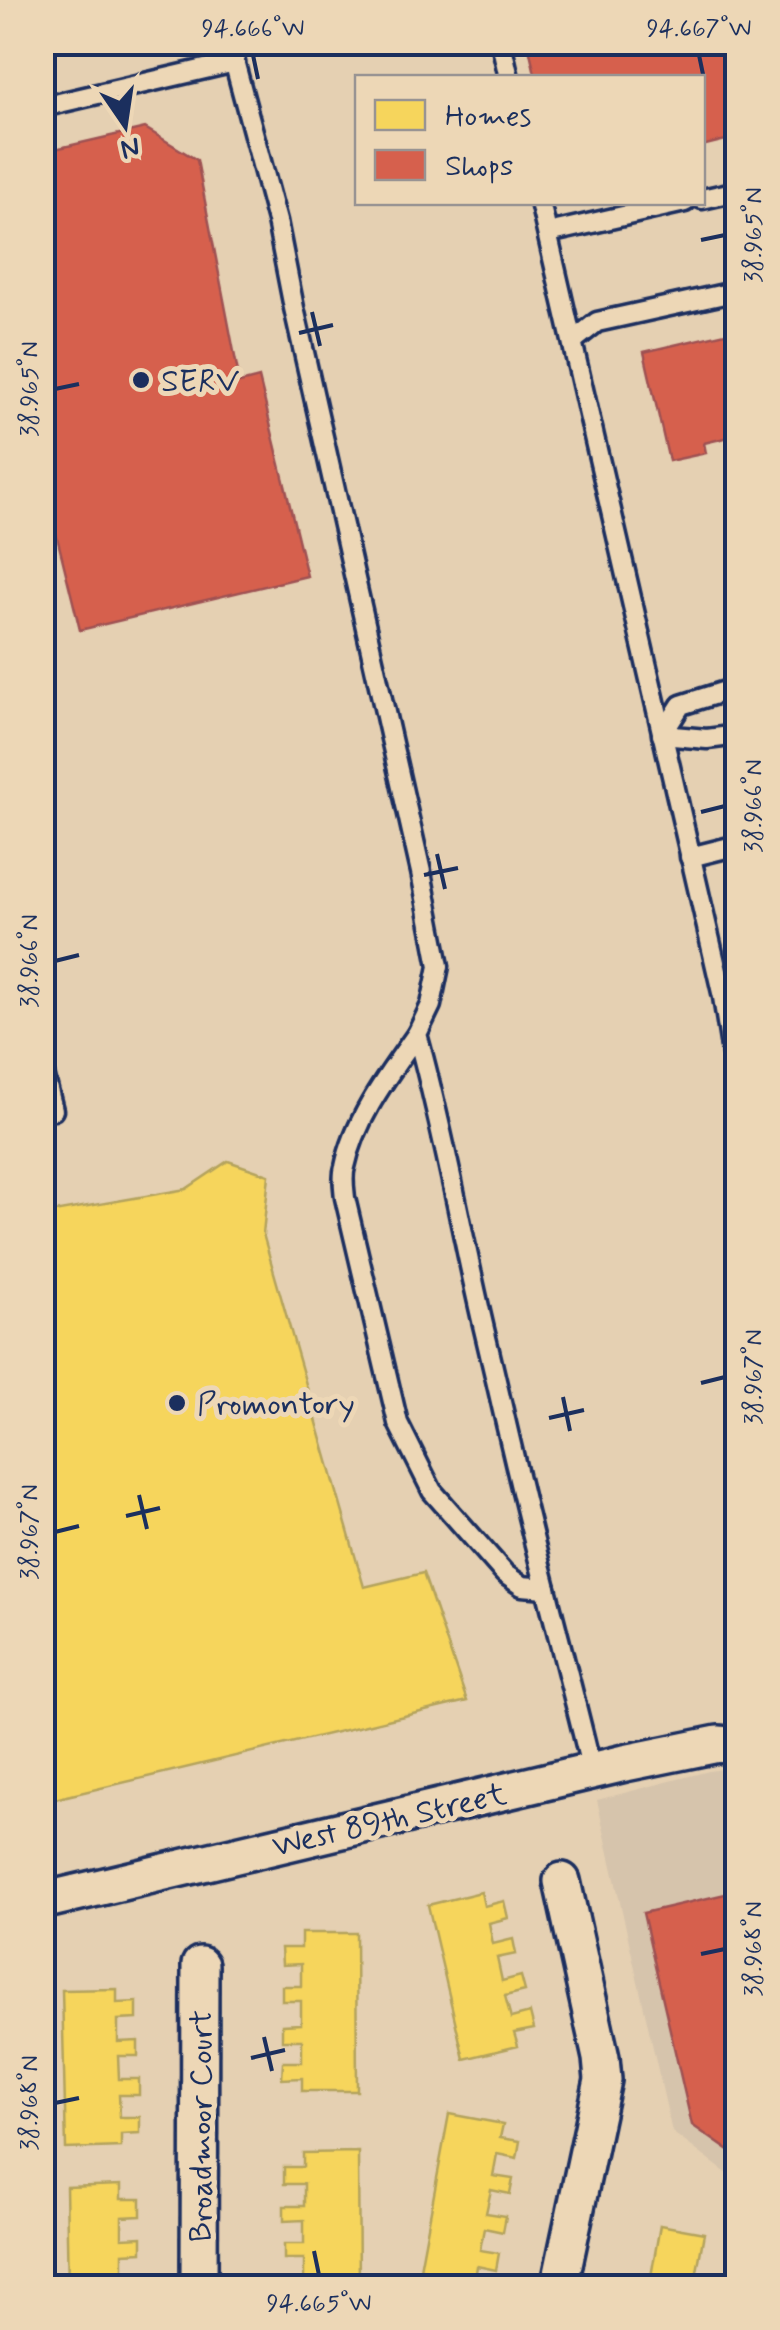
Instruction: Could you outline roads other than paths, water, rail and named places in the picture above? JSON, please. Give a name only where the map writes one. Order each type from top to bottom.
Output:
[{"type":"street","name":"West 89th Street","points":[[42,1902],[592,1771],[718,1744],[738,1746]]},
{"type":"street","points":[[560,2288],[602,2080],[602,2058],[562,1881]]},
{"type":"street","name":"Broadmoor Court","points":[[199,2288],[200,1965]]},
{"type":"lane","points":[[230,42],[277,221],[439,966],[430,1005],[417,1034],[384,1080],[356,1135],[344,1170],[344,1198],[398,1423],[432,1491],[504,1574],[522,1586],[546,1588]]},
{"type":"lane","points":[[500,42],[508,75]]},
{"type":"lane","points":[[42,107],[235,62]]},
{"type":"lane","points":[[705,197],[738,191]]},
{"type":"lane","points":[[541,205],[724,996],[738,1092]]},
{"type":"lane","points":[[548,233],[672,205]]},
{"type":"lane","points":[[572,341],[597,322],[738,291]]},
{"type":"lane","points":[[662,735],[681,705],[738,686]]},
{"type":"lane","points":[[662,735],[707,739],[738,735]]},
{"type":"lane","points":[[690,857],[738,846]]},
{"type":"lane","points":[[417,1034],[592,1771]]},
{"type":"lane","points":[[42,1066],[53,1110]]},
{"type":"place","name":"SERV","points":[[141,380]]},
{"type":"place","name":"Promontory","points":[[177,1403]]}]
